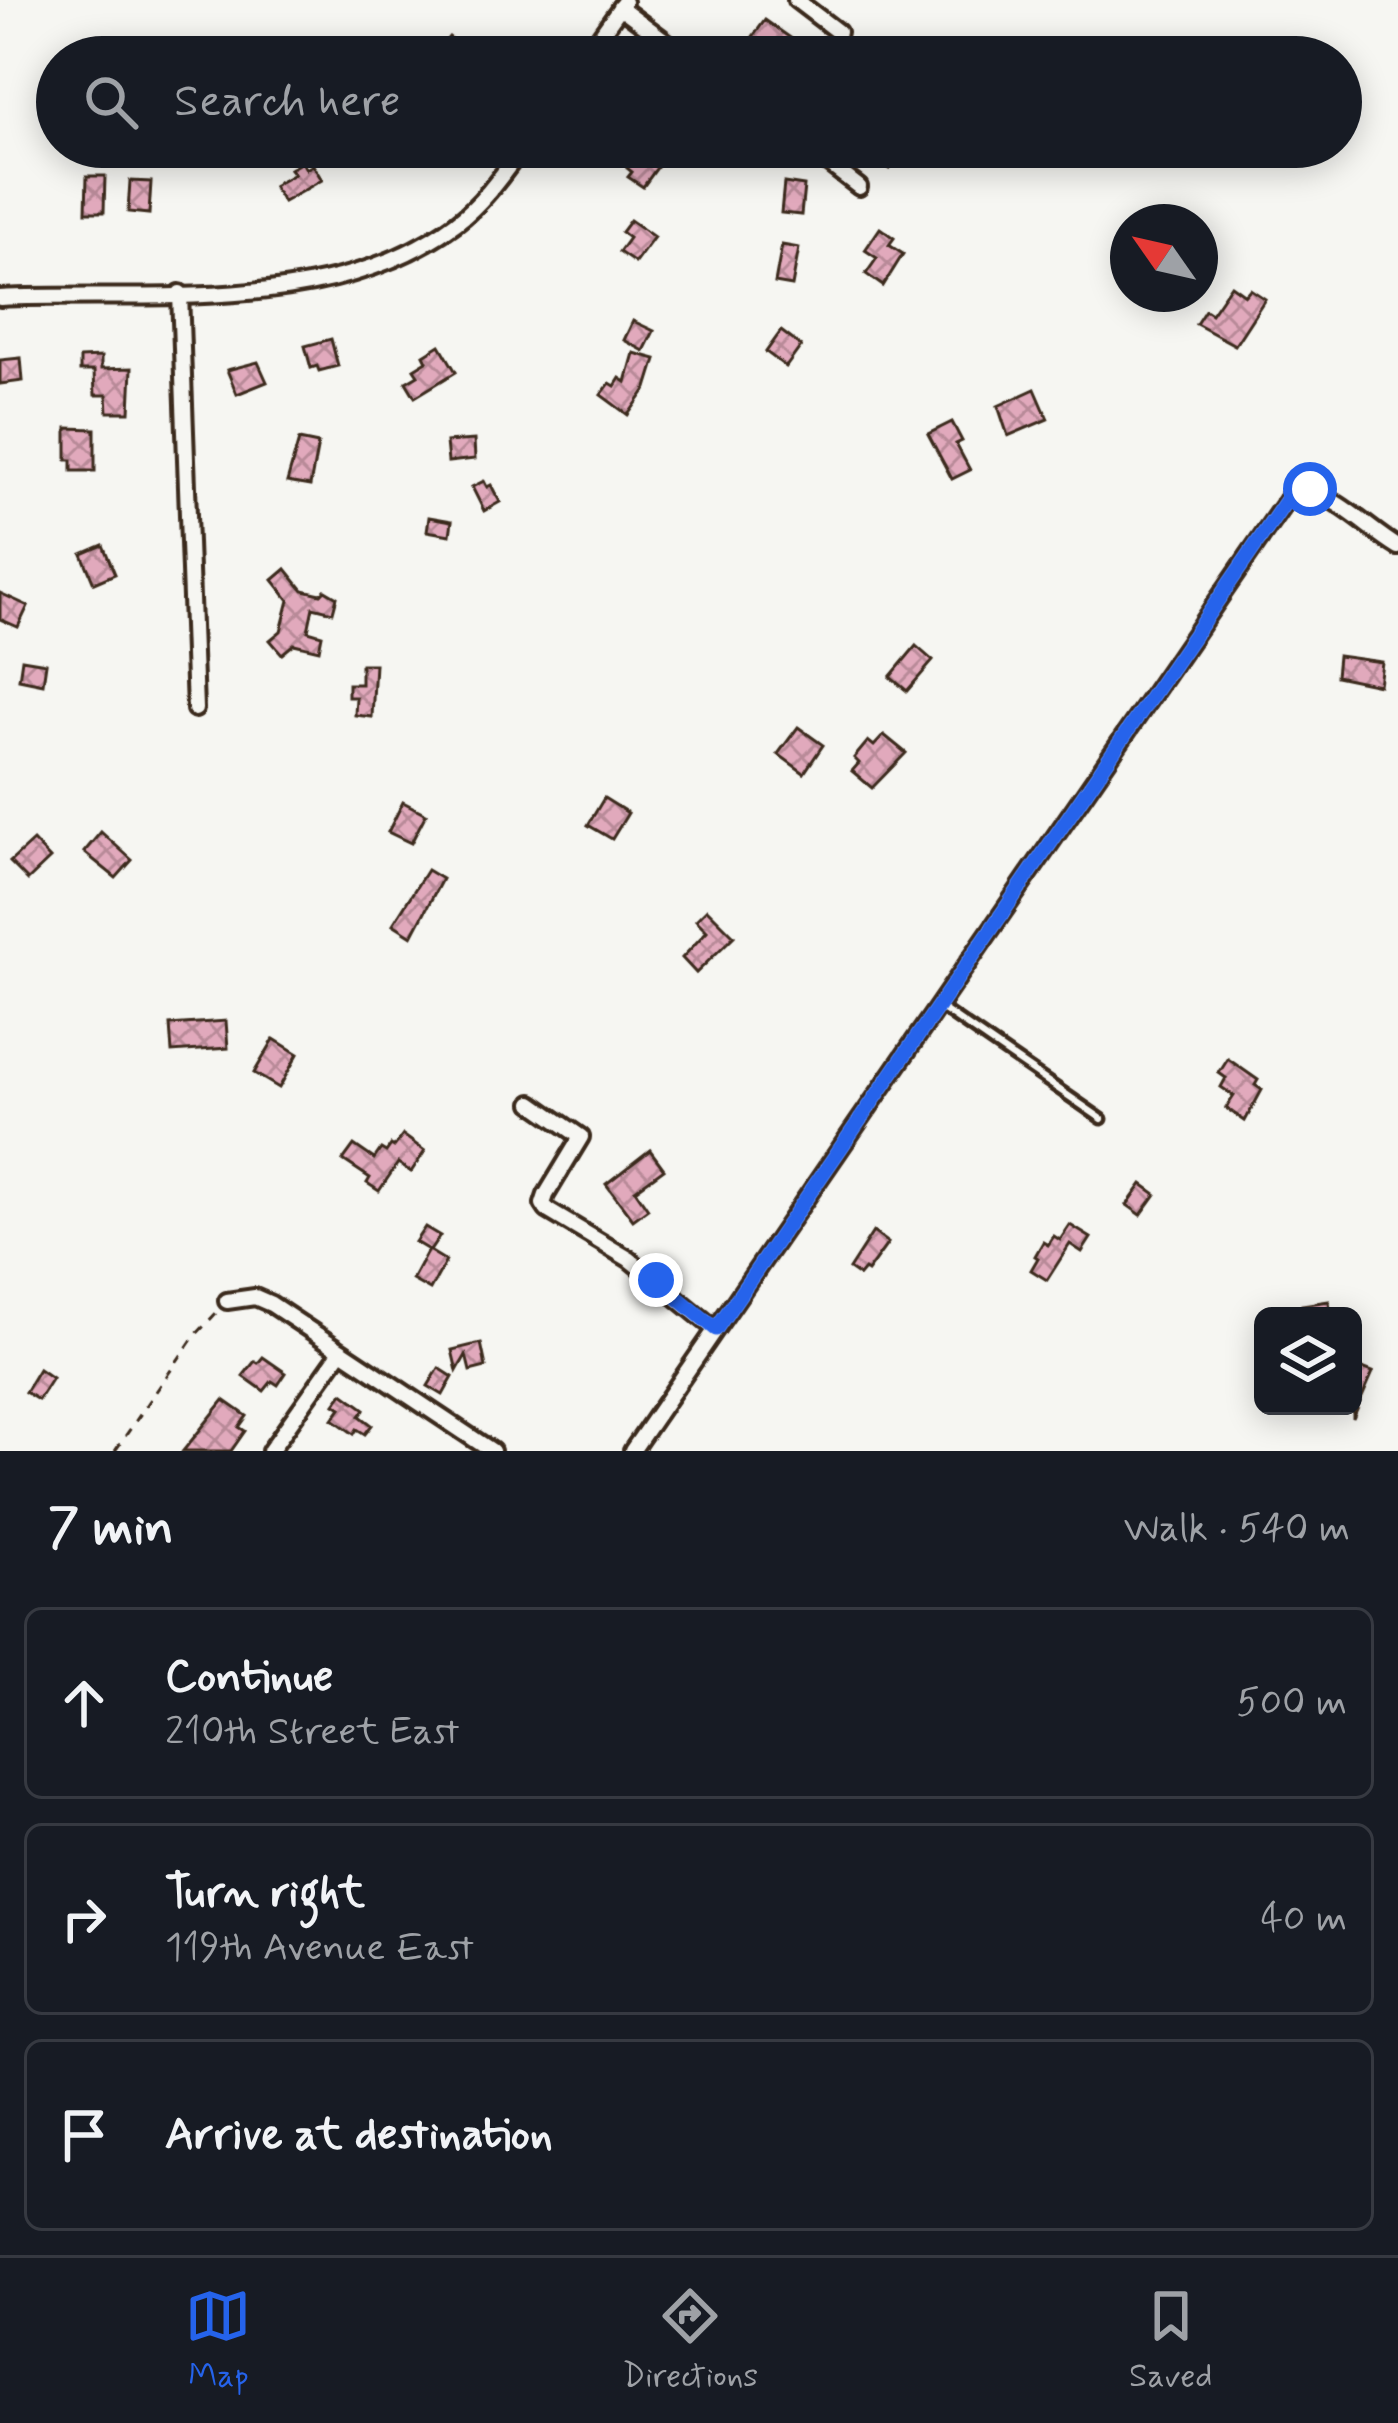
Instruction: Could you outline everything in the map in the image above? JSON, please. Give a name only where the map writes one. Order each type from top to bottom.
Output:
[{"type":"street","points":[[796,0],[838,32]]},
{"type":"street","points":[[601,36],[623,4],[662,36]]},
{"type":"street","points":[[0,298],[290,287],[351,275],[419,248],[454,225],[507,168]]},
{"type":"street","points":[[834,168],[859,187]]},
{"type":"street","points":[[180,293],[195,709]]},
{"type":"street","points":[[632,1451],[1295,488],[1328,498],[1398,547]]},
{"type":"street","points":[[532,1103],[580,1137],[546,1195],[547,1210],[628,1259],[716,1329]]},
{"type":"street","points":[[227,1301],[255,1298],[271,1304],[492,1451]]},
{"type":"street","points":[[270,1451],[340,1351]]},
{"type":"lane","points":[[938,1006],[1102,1120]]},
{"type":"path","points":[[115,1451],[194,1339],[227,1301]]},
{"type":"building","points":[[765,20],[788,36],[753,36]]},
{"type":"building","points":[[315,168],[322,180],[283,202],[273,186],[294,174],[290,169]]},
{"type":"building","points":[[627,168],[657,168],[643,187],[628,177],[632,172]]},
{"type":"building","points":[[87,176],[105,176],[104,212],[86,212]]},
{"type":"building","points":[[130,181],[151,182],[149,214],[128,212]]},
{"type":"building","points":[[784,183],[804,186],[801,215],[781,213]]},
{"type":"building","points":[[630,220],[654,237],[635,263],[619,252],[629,238],[621,232]]},
{"type":"building","points":[[880,228],[894,238],[889,245],[903,254],[883,286],[866,274],[877,258],[865,250]]},
{"type":"building","points":[[782,245],[799,248],[792,286],[775,283]]},
{"type":"building","points":[[1231,285],[1245,295],[1250,289],[1265,299],[1235,345],[1196,324],[1204,312],[1218,312]]},
{"type":"building","points":[[633,321],[654,331],[644,351],[624,340]]},
{"type":"building","points":[[781,331],[801,346],[786,367],[766,352]]},
{"type":"building","points":[[331,339],[338,366],[311,368],[305,346]]},
{"type":"building","points":[[440,345],[456,372],[415,397],[406,382],[418,375],[414,369],[427,361],[424,355]]},
{"type":"building","points":[[634,353],[656,359],[647,388],[628,415],[601,395],[610,383],[615,386],[620,378],[626,382]]},
{"type":"building","points":[[101,357],[101,369],[132,368],[130,412],[108,412],[107,395],[95,395],[94,371],[80,371],[80,358]]},
{"type":"building","points":[[21,358],[23,381],[0,384],[0,360]]},
{"type":"building","points":[[258,362],[267,382],[237,394],[227,370]]},
{"type":"building","points":[[1035,389],[1048,419],[1008,436],[998,406]]},
{"type":"building","points":[[952,422],[962,441],[956,444],[970,470],[952,479],[928,434]]},
{"type":"building","points":[[67,428],[95,429],[95,471],[72,471],[72,460],[67,460]]},
{"type":"building","points":[[299,440],[318,444],[310,486],[287,482]]},
{"type":"building","points":[[474,440],[475,459],[448,462],[446,442]]},
{"type":"building","points":[[484,481],[500,502],[484,511],[472,487]]},
{"type":"building","points":[[429,517],[452,521],[450,535],[427,531]]},
{"type":"building","points":[[103,545],[115,574],[94,583],[82,554]]},
{"type":"building","points":[[286,569],[303,590],[321,594],[325,590],[337,597],[333,612],[313,607],[308,631],[322,635],[319,650],[294,644],[282,654],[270,640],[281,631],[289,600],[273,580]]},
{"type":"building","points":[[0,593],[28,606],[18,627],[0,619]]},
{"type":"building","points":[[916,646],[933,661],[907,691],[890,677]]},
{"type":"building","points":[[1338,656],[1382,662],[1379,685],[1336,676]]},
{"type":"building","points":[[22,659],[46,663],[43,684],[19,679]]},
{"type":"building","points":[[361,664],[375,664],[372,717],[355,715],[356,697],[348,697],[348,684],[361,684]]},
{"type":"building","points":[[798,727],[823,745],[804,773],[778,754]]},
{"type":"building","points":[[884,735],[906,753],[872,788],[852,771],[859,763],[854,758],[868,741],[874,746]]},
{"type":"building","points":[[604,798],[628,813],[612,839],[588,825]]},
{"type":"building","points":[[403,802],[426,814],[411,843],[388,832]]},
{"type":"building","points":[[101,832],[132,860],[116,878],[84,852]]},
{"type":"building","points":[[33,841],[50,859],[28,880],[10,862]]},
{"type":"building","points":[[427,870],[442,879],[412,936],[393,924]]},
{"type":"building","points":[[707,909],[734,936],[696,973],[682,958],[707,931],[696,920]]},
{"type":"building","points":[[226,1021],[228,1048],[172,1052],[170,1025]]},
{"type":"building","points":[[274,1039],[298,1054],[279,1088],[254,1073]]},
{"type":"building","points":[[1228,1059],[1258,1080],[1255,1085],[1262,1090],[1245,1121],[1226,1108],[1234,1096],[1221,1087],[1226,1078],[1219,1073]]},
{"type":"building","points":[[403,1135],[425,1151],[411,1172],[398,1163],[379,1191],[367,1183],[370,1178],[343,1160],[354,1145],[374,1159]]},
{"type":"building","points":[[650,1150],[664,1169],[635,1190],[648,1209],[633,1220],[606,1184]]},
{"type":"building","points":[[1142,1184],[1156,1194],[1141,1215],[1127,1205]]},
{"type":"building","points":[[1070,1225],[1091,1238],[1082,1252],[1070,1244],[1047,1280],[1031,1270],[1035,1256],[1043,1242],[1048,1245],[1054,1236],[1060,1240]]},
{"type":"building","points":[[425,1227],[440,1236],[430,1251],[415,1242]]},
{"type":"building","points":[[873,1232],[888,1243],[859,1276],[849,1269]]},
{"type":"building","points":[[428,1250],[446,1261],[430,1290],[412,1280]]},
{"type":"building","points":[[1329,1301],[1330,1307],[1302,1307]]},
{"type":"building","points":[[481,1343],[486,1367],[470,1371],[466,1355],[457,1371],[452,1350]]},
{"type":"building","points":[[263,1357],[286,1373],[278,1385],[272,1381],[264,1391],[243,1376]]},
{"type":"building","points":[[439,1368],[453,1377],[443,1395],[428,1386]]},
{"type":"building","points":[[1362,1368],[1373,1372],[1362,1397]]},
{"type":"building","points":[[39,1369],[52,1378],[38,1400],[25,1392]]},
{"type":"building","points":[[343,1393],[365,1409],[360,1416],[372,1425],[365,1434],[357,1429],[354,1434],[333,1419]]},
{"type":"building","points":[[224,1400],[247,1416],[239,1427],[245,1431],[231,1451],[183,1451]]},
{"type":"route","points":[[656,1280],[716,1329],[1295,488],[1310,489]]}]
